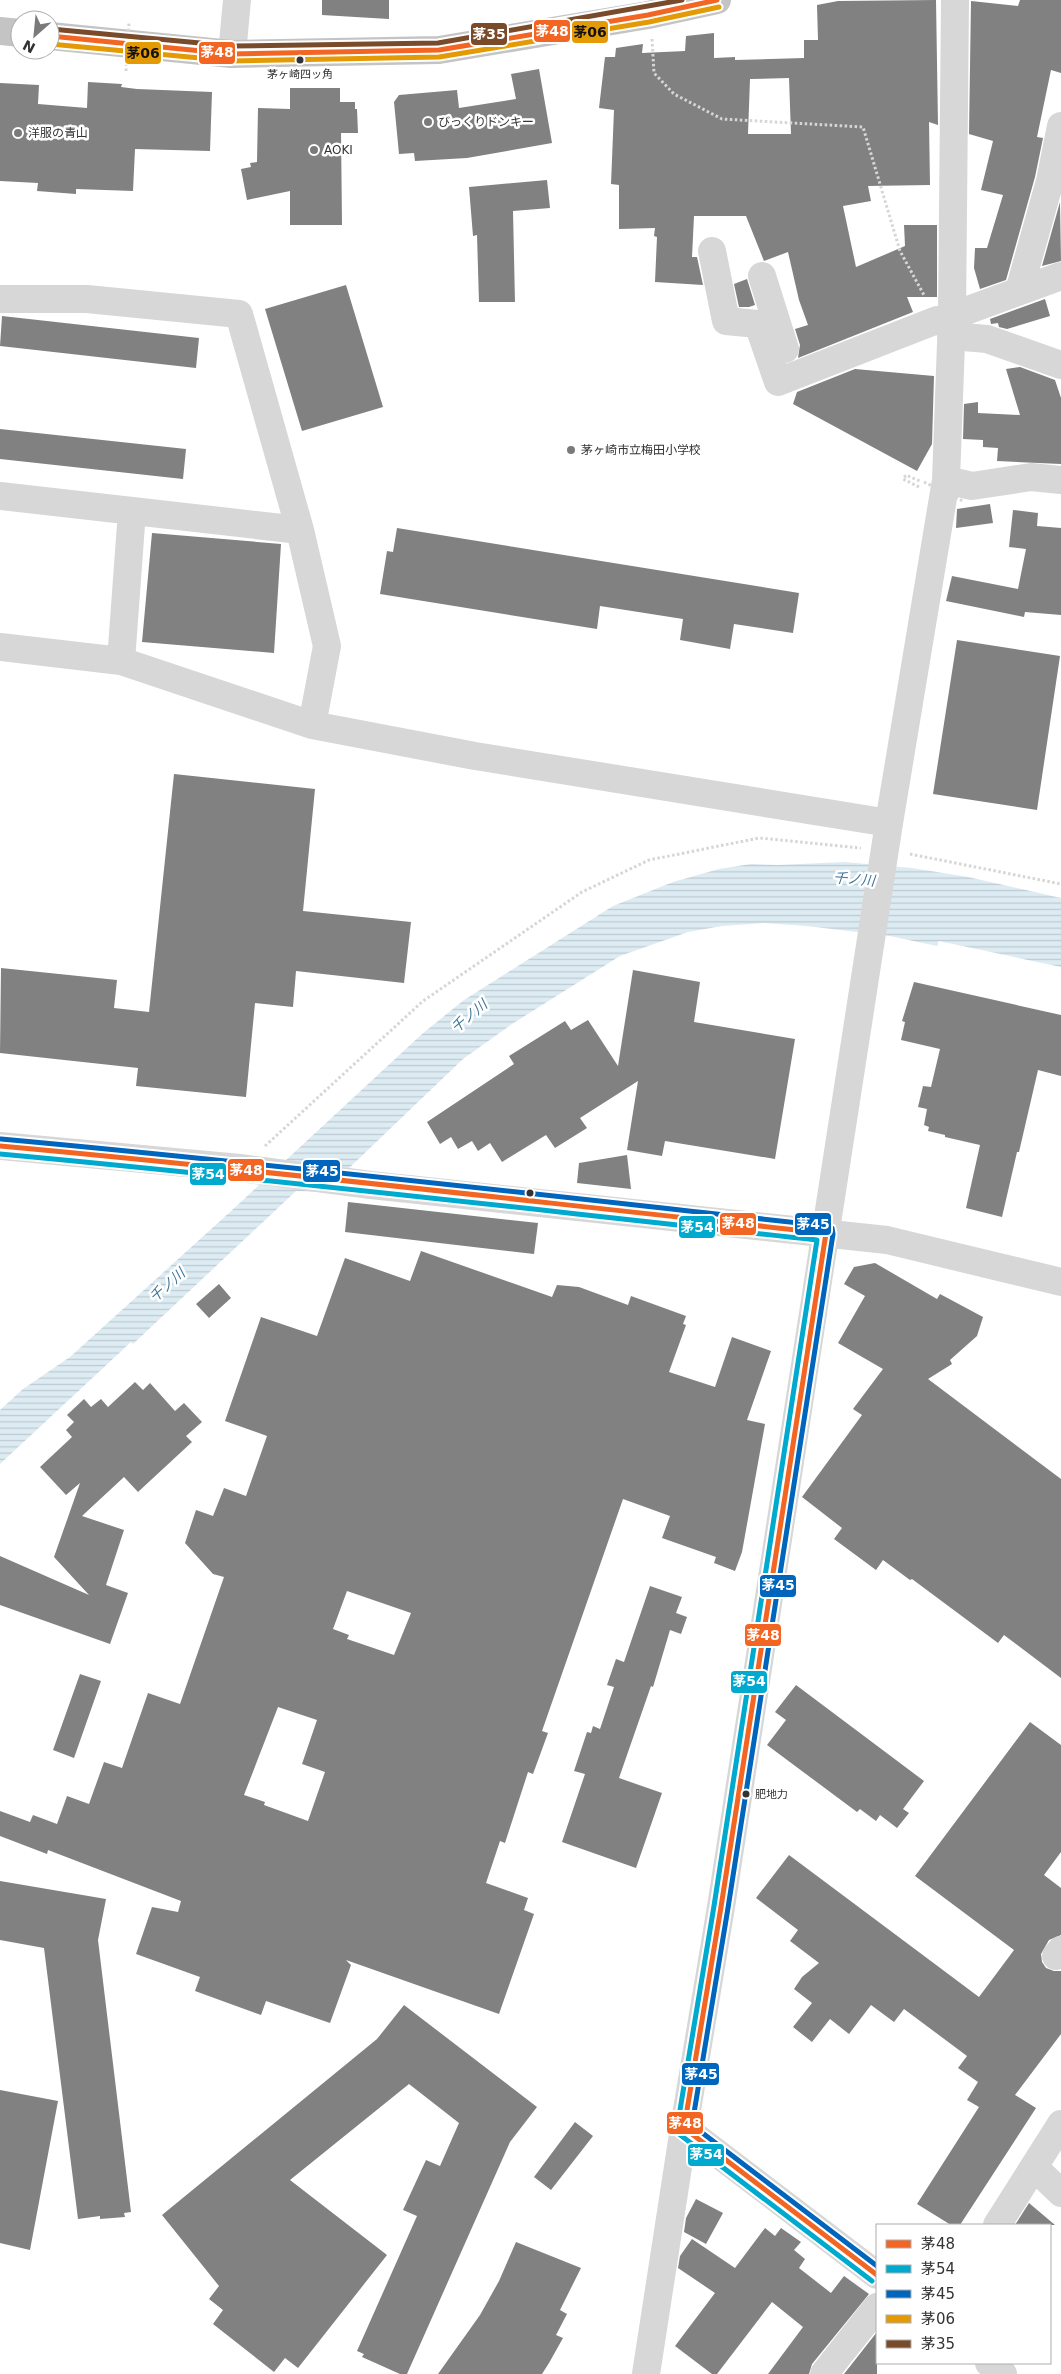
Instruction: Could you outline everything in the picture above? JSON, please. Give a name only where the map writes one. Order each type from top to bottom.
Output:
[{"type":"highway","points":[[60,37],[232,54],[439,50],[648,15],[717,0]]},
{"type":"street","points":[[232,54],[237,0]]},
{"type":"street","points":[[646,2374],[724,1888],[889,823],[931,483],[948,325],[955,0]]},
{"type":"street","points":[[1019,291],[1050,181],[1061,126]]},
{"type":"street","points":[[712,251],[726,321],[758,324],[778,382],[948,325],[1019,291],[1061,276]]},
{"type":"street","points":[[762,276],[793,377]]},
{"type":"street","points":[[0,298],[88,299],[239,314],[300,530],[328,646],[312,725]]},
{"type":"street","points":[[948,325],[1061,365]]},
{"type":"street","points":[[931,483],[972,486],[1031,477],[1061,480]]},
{"type":"street","points":[[0,496],[300,530]]},
{"type":"street","points":[[121,661],[132,511]]},
{"type":"street","points":[[0,647],[121,661],[312,725],[475,756],[889,823]]},
{"type":"street","points":[[0,1146],[240,1168],[371,1185],[887,1240],[1061,1282]]},
{"type":"street","points":[[998,2224],[1061,2124]]},
{"type":"street","points":[[684,2128],[876,2274]]},
{"type":"street","points":[[1034,2167],[1061,2193]]},
{"type":"street","points":[[834,2371],[876,2308]]},
{"type":"street","points":[[990,2364],[1003,2374]]},
{"type":"path","points":[[648,15],[652,36],[654,73],[674,94],[722,119],[863,127],[900,250],[948,325]]},
{"type":"path","points":[[126,71],[129,23]]},
{"type":"path","points":[[931,483],[903,479],[906,474],[931,483],[963,502]]},
{"type":"path","points":[[240,1168],[423,1001],[591,888],[649,860],[759,838],[816,842],[934,858],[1061,884]]},
{"type":"water","name":"千ノ川","points":[[844,862],[912,868],[968,877],[1061,898],[1061,967],[939,941],[937,946],[890,936],[764,923],[722,926],[688,932],[620,956],[512,1024],[463,1059],[324,1192],[296,1191],[133,1344],[131,1342],[0,1464],[0,1410],[23,1389],[70,1357],[422,1034],[464,1000],[613,906],[673,882],[719,869],[751,864],[778,865]]},
{"type":"building","points":[[322,0],[389,0],[389,19],[322,15]]},
{"type":"building","points":[[936,0],[938,125],[929,122],[930,185],[868,186],[871,201],[843,206],[856,267],[905,246],[904,225],[937,225],[937,297],[907,297],[913,312],[798,358],[800,345],[795,329],[808,325],[799,300],[788,252],[764,261],[746,216],[694,216],[692,257],[697,257],[703,285],[655,282],[657,237],[654,236],[655,228],[619,229],[619,185],[611,184],[614,110],[599,108],[605,57],[615,57],[616,48],[643,44],[642,53],[685,51],[686,36],[714,33],[714,58],[735,57],[735,60],[804,58],[804,40],[818,40],[817,5],[838,1]],"holes":[[[789,78],[791,134],[748,134],[750,79]]]},
{"type":"building","points":[[1020,0],[1061,0],[1061,73],[1051,70],[1037,137],[1043,138],[1035,177],[1006,280],[980,289],[974,268],[975,248],[987,248],[1003,195],[981,190],[993,141],[969,134],[971,1],[1018,6]]},
{"type":"building","points":[[539,69],[552,143],[467,158],[415,161],[414,153],[399,154],[394,102],[399,95],[457,90],[459,108],[516,99],[511,74]]},
{"type":"building","points":[[88,82],[122,84],[121,87],[137,89],[212,92],[210,151],[135,149],[133,191],[76,189],[76,194],[37,191],[38,183],[0,181],[0,83],[39,85],[38,104],[87,108]]},
{"type":"building","points":[[290,88],[340,88],[340,102],[355,102],[358,133],[341,133],[342,225],[290,225],[290,191],[247,200],[241,169],[251,167],[250,163],[257,162],[258,108],[290,109]]},
{"type":"building","points":[[547,180],[550,208],[513,211],[515,302],[479,302],[477,235],[473,236],[469,187]]},
{"type":"building","points":[[1060,202],[1061,261],[1042,266]]},
{"type":"building","points":[[747,279],[755,305],[739,307],[734,284]]},
{"type":"building","points":[[346,285],[383,407],[302,431],[265,309]]},
{"type":"building","points":[[1045,299],[1050,316],[1007,329],[999,327],[998,323],[991,324],[990,319]]},
{"type":"building","points":[[2,316],[199,338],[196,368],[0,346]]},
{"type":"building","points":[[1020,367],[1055,380],[1061,398],[1061,464],[997,461],[998,448],[983,447],[983,440],[963,439],[964,404],[978,402],[978,413],[1020,415],[1006,369]]},
{"type":"building","points":[[855,369],[934,376],[932,444],[917,471],[793,404],[797,392]]},
{"type":"building","points":[[0,429],[186,449],[183,479],[0,459]]},
{"type":"building","points":[[990,504],[993,523],[956,528],[957,509]]},
{"type":"building","points":[[1013,510],[1038,513],[1037,526],[1061,528],[1061,615],[1025,612],[1024,617],[946,601],[952,576],[1018,589],[1026,549],[1009,547]]},
{"type":"building","points":[[397,528],[799,593],[793,633],[734,624],[730,649],[680,640],[683,619],[600,606],[597,629],[380,594],[387,551],[393,552]]},
{"type":"building","points":[[152,533],[281,544],[274,653],[142,642]]},
{"type":"building","points":[[957,640],[1060,656],[1037,810],[933,794]]},
{"type":"building","points":[[174,774],[315,789],[303,911],[411,922],[404,983],[296,971],[293,1007],[255,1003],[246,1097],[136,1086],[138,1068],[0,1053],[1,968],[117,980],[114,1008],[149,1012]]},
{"type":"building","points":[[633,970],[700,982],[694,1022],[795,1039],[775,1159],[665,1141],[662,1156],[627,1150],[638,1081],[580,1118],[587,1128],[555,1148],[546,1135],[502,1162],[490,1143],[478,1151],[472,1141],[458,1149],[451,1137],[440,1144],[427,1122],[514,1064],[509,1056],[565,1021],[571,1030],[588,1020],[618,1066]]},
{"type":"building","points":[[914,982],[1061,1015],[1061,1076],[1038,1070],[1002,1217],[966,1208],[980,1145],[928,1131],[929,1127],[924,1125],[927,1109],[918,1107],[923,1086],[931,1087],[940,1049],[901,1040],[905,1022],[902,1021]]},
{"type":"building","points":[[627,1155],[631,1189],[577,1183],[579,1163]]},
{"type":"building","points":[[348,1202],[538,1223],[534,1254],[345,1232]]},
{"type":"building","points":[[421,1251],[552,1297],[557,1285],[579,1287],[628,1305],[631,1296],[686,1316],[683,1324],[686,1325],[669,1372],[715,1387],[732,1337],[771,1351],[747,1420],[765,1424],[742,1552],[735,1571],[714,1563],[716,1557],[662,1538],[670,1516],[623,1499],[542,1731],[548,1733],[533,1774],[528,1772],[505,1843],[500,1841],[486,1883],[528,1898],[524,1910],[534,1914],[499,2014],[346,1960],[351,1965],[330,2023],[266,2001],[261,2015],[195,1991],[200,1977],[136,1954],[152,1907],[178,1912],[181,1901],[48,1850],[47,1854],[0,1836],[0,1811],[30,1822],[33,1815],[57,1824],[67,1796],[89,1804],[104,1762],[122,1768],[148,1693],[180,1704],[224,1577],[213,1574],[185,1543],[196,1510],[213,1516],[224,1488],[246,1496],[267,1436],[225,1421],[261,1317],[317,1336],[345,1258],[410,1281]],"holes":[[[347,1591],[411,1613],[394,1655],[347,1639],[349,1635],[333,1629]],[[278,1707],[317,1720],[302,1764],[325,1772],[308,1821],[264,1805],[265,1802],[244,1795]]]},
{"type":"building","points":[[875,1263],[937,1299],[940,1294],[983,1317],[977,1336],[950,1360],[952,1364],[928,1379],[1061,1479],[1061,1678],[1004,1635],[998,1643],[912,1579],[910,1580],[883,1560],[876,1570],[834,1539],[842,1528],[802,1497],[862,1415],[853,1409],[883,1369],[838,1343],[865,1296],[844,1284],[854,1267]]},
{"type":"building","points":[[219,1284],[231,1298],[209,1318],[196,1304]]},
{"type":"building","points":[[135,1382],[143,1390],[150,1383],[175,1411],[184,1403],[202,1422],[186,1436],[192,1442],[138,1492],[124,1477],[82,1516],[124,1530],[106,1585],[128,1593],[110,1644],[0,1605],[0,1556],[89,1595],[54,1557],[80,1483],[66,1495],[40,1467],[72,1437],[66,1430],[74,1422],[67,1415],[84,1399],[91,1407],[101,1399],[108,1407]]},
{"type":"building","points":[[650,1586],[682,1597],[676,1613],[687,1617],[681,1634],[670,1630],[653,1687],[651,1686],[619,1778],[662,1793],[636,1868],[562,1842],[585,1774],[574,1771],[587,1732],[591,1733],[593,1726],[600,1729],[614,1687],[607,1685],[616,1659],[624,1662]]},
{"type":"building","points":[[80,1674],[101,1681],[74,1758],[53,1750]]},
{"type":"building","points":[[796,1685],[924,1781],[903,1809],[909,1813],[897,1828],[880,1815],[876,1821],[860,1809],[857,1812],[767,1745],[786,1720],[775,1712]]},
{"type":"building","points":[[1030,1722],[1061,1745],[1061,1852],[1044,1875],[1061,1888],[1061,1935],[1049,1940],[1041,1954],[1042,1962],[1046,1968],[1061,1971],[1061,2034],[1015,2095],[1036,2108],[961,2224],[949,2224],[917,2204],[979,2107],[967,2100],[978,2082],[958,2068],[967,2056],[904,2009],[894,2022],[871,2005],[849,2034],[830,2019],[812,2042],[793,2027],[812,2003],[794,1989],[802,1977],[819,1963],[790,1941],[798,1930],[756,1898],[789,1855],[979,1997],[1014,1950],[915,1876]]},
{"type":"building","points":[[0,1881],[106,1899],[98,1940],[131,2212],[124,2213],[125,2217],[100,2219],[100,2216],[78,2219],[44,1948],[0,1940]]},
{"type":"building","points":[[404,2005],[537,2107],[510,2142],[407,2374],[400,2374],[362,2357],[364,2354],[357,2351],[417,2216],[403,2210],[426,2160],[440,2166],[459,2123],[409,2084],[290,2180],[387,2255],[298,2368],[285,2358],[274,2372],[213,2324],[223,2310],[209,2299],[219,2286],[162,2215],[377,2039]]},
{"type":"building","points":[[0,2090],[58,2101],[30,2250],[0,2243]]},
{"type":"building","points":[[575,2122],[593,2136],[551,2190],[534,2177]]},
{"type":"building","points":[[696,2199],[723,2213],[706,2244],[684,2232],[686,2218]]},
{"type":"building","points":[[1029,2203],[1055,2225],[1051,2224],[1016,2224]]},
{"type":"building","points":[[765,2228],[775,2236],[781,2228],[801,2242],[794,2250],[805,2259],[799,2268],[831,2293],[844,2276],[869,2294],[812,2364],[809,2374],[768,2374],[803,2327],[772,2302],[717,2374],[712,2374],[675,2346],[715,2293],[678,2268],[680,2256],[692,2239],[735,2268]]},
{"type":"building","points":[[516,2242],[581,2268],[560,2310],[567,2314],[556,2335],[563,2338],[549,2363],[542,2374],[438,2374],[480,2315],[499,2281]]},
{"type":"building","points":[[876,2333],[877,2374],[844,2374]]},
{"type":"transit line","name":"茅35","points":[[60,30],[232,46],[438,43],[682,0]]},
{"type":"transit line","name":"茅48","points":[[60,37],[232,54],[439,50],[648,15],[717,0]]},
{"type":"transit line","name":"茅06","points":[[60,45],[232,61],[439,57],[649,22],[719,7]]},
{"type":"transit line","name":"茅45","points":[[1,1139],[414,1181],[832,1228],[833,1234],[728,1908],[692,2125],[876,2265]]},
{"type":"transit line","name":"茅48","points":[[0,1146],[310,1177],[826,1233],[721,1907],[684,2128],[876,2274]]},
{"type":"transit line","name":"茅54","points":[[0,1154],[817,1240],[714,1906],[677,2128],[679,2134],[872,2281]]},
{"type":"place","name":"茅ヶ崎四ッ角","points":[[300,60]]},
{"type":"place","name":"びっくりドンキー","points":[[428,122]]},
{"type":"place","name":"洋服の青山","points":[[18,133]]},
{"type":"place","name":"AOKI","points":[[314,150]]},
{"type":"place","name":"茅ヶ崎市立梅田小学校","points":[[571,450]]},
{"type":"place","name":"肥地力","points":[[746,1794]]}]
